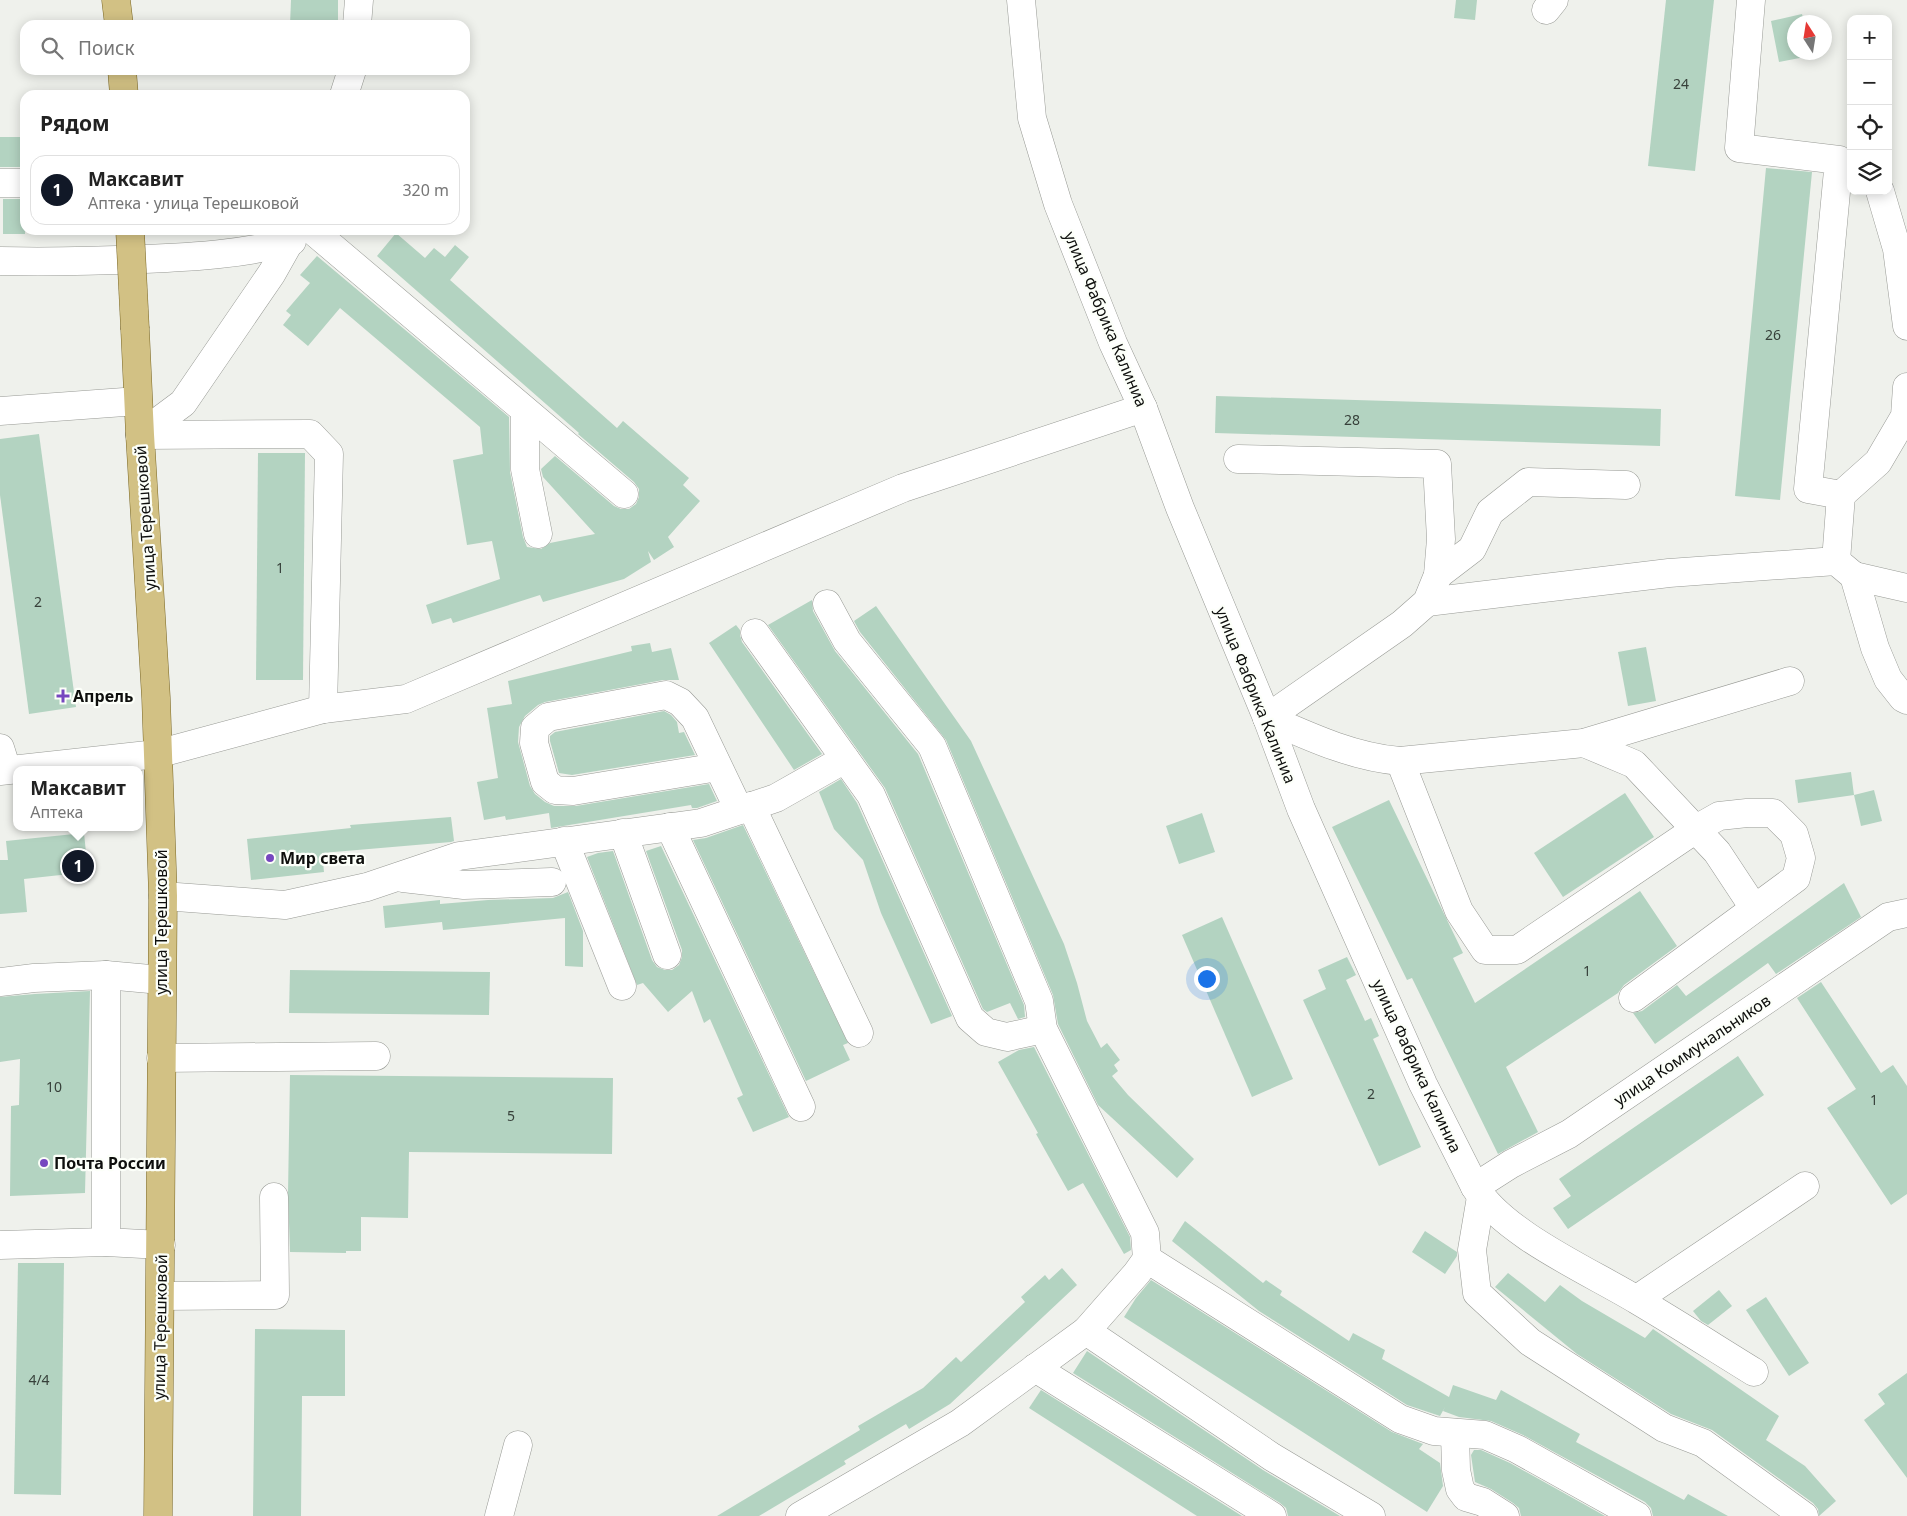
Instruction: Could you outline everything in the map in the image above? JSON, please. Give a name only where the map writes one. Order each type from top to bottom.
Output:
[{"type":"main road","points":[[122,75],[124,90]]},
{"type":"main road","name":"улица Терешковой","points":[[130,235],[156,698],[163,896],[158,1516]]},
{"type":"street","points":[[357,20],[358,0]]},
{"type":"street","name":"улица Фабрика Калиниа","points":[[1021,0],[1032,118],[1058,204],[1112,343],[1143,408],[1180,508],[1267,718],[1300,809],[1423,1084],[1478,1192],[1520,1232],[1636,1299],[1754,1372]]},
{"type":"street","points":[[1751,0],[1739,148],[1845,165],[1808,489],[1840,495]]},
{"type":"street","points":[[346,90],[350,75]]},
{"type":"street","points":[[0,183],[20,183]]},
{"type":"street","points":[[1881,195],[1897,249],[1907,326]]},
{"type":"street","points":[[250,235],[264,248]]},
{"type":"street","points":[[0,261],[72,262],[187,257],[264,248],[295,235]]},
{"type":"street","points":[[140,435],[183,403],[299,235]]},
{"type":"street","points":[[303,235],[525,411],[624,494]]},
{"type":"street","points":[[1840,495],[1878,462],[1905,416],[1907,387]]},
{"type":"street","points":[[0,411],[138,401]]},
{"type":"street","points":[[2,763],[157,754],[323,709],[406,698],[903,488],[1143,408]]},
{"type":"street","points":[[525,411],[525,469],[538,534]]},
{"type":"street","points":[[140,435],[310,434],[329,454],[323,709]]},
{"type":"street","points":[[1238,459],[1438,464],[1441,540],[1438,575],[1427,602],[1402,624],[1267,718]]},
{"type":"street","points":[[1438,575],[1472,549],[1490,512],[1528,482],[1626,485]]},
{"type":"street","points":[[1840,495],[1845,568],[1888,679],[1903,698],[1907,700]]},
{"type":"street","points":[[1427,602],[1668,573],[1845,568],[1907,588]]},
{"type":"street","points":[[800,1516],[960,1423],[1035,1368],[1086,1330],[1137,1273],[1147,1258],[1145,1233],[1043,1029],[1039,1001],[932,746],[847,641],[827,604]]},
{"type":"street","points":[[755,633],[871,795],[970,1018],[986,1032],[1007,1037],[1043,1029]]},
{"type":"street","points":[[1267,718],[1329,745],[1381,760],[1400,761],[1584,743],[1790,680]]},
{"type":"street","points":[[718,767],[573,791],[555,790],[544,782],[534,743],[536,728],[548,717],[666,695],[680,702],[695,718],[718,767],[745,808],[859,1033]]},
{"type":"street","points":[[1584,743],[1634,764],[1717,852],[1754,908]]},
{"type":"street","points":[[163,896],[284,905],[367,887],[458,856],[701,823],[776,798],[845,759]]},
{"type":"street","points":[[1400,761],[1459,911],[1485,950],[1517,950],[1719,816],[1773,813],[1794,834],[1800,858],[1796,878],[1633,998]]},
{"type":"street","points":[[670,827],[801,1107]]},
{"type":"street","points":[[623,833],[667,955]]},
{"type":"street","points":[[564,841],[622,986]]},
{"type":"street","points":[[396,877],[464,885],[552,882]]},
{"type":"street","name":"улица Коммунальников","points":[[1478,1192],[1511,1164],[1568,1134],[1888,917],[1907,913]]},
{"type":"street","points":[[106,976],[106,1242]]},
{"type":"street","points":[[0,982],[34,978],[106,976],[161,980]]},
{"type":"street","points":[[161,1058],[376,1056]]},
{"type":"street","points":[[1636,1299],[1805,1186]]},
{"type":"street","points":[[1478,1192],[1472,1250],[1477,1293],[1530,1342],[1664,1428],[1703,1444],[1804,1516]]},
{"type":"street","points":[[161,1296],[275,1295],[274,1197]]},
{"type":"street","points":[[0,1245],[106,1242],[161,1245]]},
{"type":"street","points":[[1147,1258],[1400,1419],[1434,1431],[1485,1435],[1517,1449],[1637,1516]]},
{"type":"street","points":[[1086,1330],[1272,1457],[1371,1516]]},
{"type":"street","points":[[1035,1368],[1272,1516]]},
{"type":"street","points":[[1455,1433],[1456,1470],[1460,1489],[1466,1497],[1483,1502],[1505,1516]]},
{"type":"street","points":[[499,1516],[518,1445]]},
{"type":"building","points":[[291,0],[338,0],[338,20],[290,20]]},
{"type":"building","points":[[1456,0],[1477,0],[1475,20],[1454,18]]},
{"type":"building","points":[[1666,0],[1714,0],[1695,171],[1648,166]]},
{"type":"building","points":[[1787,17],[1787,60],[1789,60],[1779,62],[1771,21]]},
{"type":"building","points":[[0,137],[20,137],[20,167],[0,167]]},
{"type":"building","points":[[1766,168],[1812,172],[1780,500],[1735,496]]},
{"type":"building","points":[[3,199],[20,199],[20,234],[3,234]]},
{"type":"building","points":[[394,235],[398,235],[425,258],[434,248],[445,257],[455,245],[469,257],[450,280],[617,428],[623,421],[689,478],[683,485],[700,501],[668,537],[674,547],[654,560],[648,551],[651,562],[624,579],[543,602],[540,595],[453,623],[451,618],[432,624],[426,605],[500,579],[492,541],[467,545],[453,460],[483,454],[480,427],[340,308],[308,346],[283,325],[291,315],[286,311],[310,283],[300,275],[317,256],[509,417],[510,472],[523,537],[527,547],[541,549],[550,543],[595,534],[543,477],[541,469],[555,456],[614,506],[621,509],[629,509],[636,504],[639,497],[639,489],[634,482],[579,433],[377,256]]},
{"type":"building","points":[[1216,396],[1661,409],[1660,446],[1215,433]]},
{"type":"building","points":[[39,434],[76,707],[29,714],[0,495],[0,439]]},
{"type":"building","points":[[258,453],[305,453],[303,680],[256,680]]},
{"type":"building","points":[[812,600],[813,611],[835,651],[918,754],[1024,1005],[1025,1017],[1018,1019],[1010,1003],[987,1012],[983,1009],[885,788],[768,625]]},
{"type":"building","points":[[876,606],[971,741],[1064,944],[1087,1021],[1101,1048],[1107,1043],[1120,1060],[1114,1065],[1118,1071],[1112,1076],[1128,1095],[1194,1159],[1177,1178],[1098,1105],[1058,1024],[1053,995],[946,740],[860,632],[854,621]]},
{"type":"building","points":[[736,625],[740,630],[742,642],[822,754],[794,770],[709,643]]},
{"type":"building","points":[[650,643],[652,652],[671,648],[679,680],[663,680],[545,702],[538,705],[525,716],[519,727],[518,742],[530,786],[535,794],[554,806],[576,806],[709,784],[717,801],[697,808],[692,808],[691,805],[551,828],[549,813],[506,820],[505,816],[484,820],[477,782],[498,778],[487,708],[512,704],[508,681],[632,651],[631,646]]},
{"type":"building","points":[[1646,647],[1656,701],[1628,706],[1618,652]]},
{"type":"building","points":[[664,711],[677,722],[679,733],[684,732],[695,755],[572,775],[559,773],[550,741],[550,736],[555,732]]},
{"type":"building","points":[[1851,772],[1854,795],[1798,803],[1795,780]]},
{"type":"building","points":[[841,779],[857,803],[952,1016],[931,1024],[881,913],[863,860],[834,829],[819,792]]},
{"type":"building","points":[[1874,790],[1882,821],[1861,826],[1854,795]]},
{"type":"building","points":[[1625,793],[1654,837],[1563,897],[1534,853]]},
{"type":"building","points":[[1389,800],[1463,953],[1453,958],[1475,1003],[1640,891],[1677,946],[1624,985],[1618,993],[1506,1067],[1538,1132],[1498,1154],[1412,978],[1407,980],[1332,827]]},
{"type":"building","points":[[1202,813],[1215,852],[1179,864],[1166,826]]},
{"type":"building","points":[[451,817],[454,841],[451,842],[322,853],[324,872],[251,880],[247,839],[351,828],[350,825]]},
{"type":"building","points":[[743,825],[848,1043],[843,1045],[850,1060],[806,1081],[693,840],[706,838]]},
{"type":"building","points":[[84,833],[88,872],[24,879],[27,912],[0,914],[0,860],[8,860],[6,841]]},
{"type":"building","points":[[661,846],[789,1117],[753,1132],[737,1098],[743,1095],[710,1019],[704,1023],[692,991],[668,1012],[643,983],[637,985],[587,857],[613,851],[652,960],[657,967],[672,970],[679,965],[682,950],[646,851]]},
{"type":"building","points":[[1844,883],[1861,917],[1776,974],[1768,963],[1655,1044],[1633,1013],[1642,1011],[1677,985],[1686,996]]},
{"type":"building","points":[[568,892],[583,931],[583,967],[565,966],[565,918],[443,930],[442,922],[385,928],[383,906],[440,900],[440,904],[553,898]]},
{"type":"building","points":[[1222,917],[1293,1079],[1252,1097],[1182,935]]},
{"type":"building","points":[[1347,957],[1356,975],[1346,980],[1365,1021],[1371,1018],[1379,1036],[1373,1039],[1421,1147],[1379,1166],[1303,1000],[1326,989],[1318,970]]},
{"type":"building","points":[[290,970],[490,972],[489,1015],[289,1013]]},
{"type":"building","points":[[1821,982],[1881,1073],[1893,1065],[1907,1086],[1907,1194],[1891,1205],[1827,1108],[1856,1089],[1797,998]]},
{"type":"building","points":[[90,991],[85,1193],[10,1196],[11,1106],[19,1105],[20,1059],[0,1062],[0,997]]},
{"type":"building","points":[[1034,1047],[1130,1237],[1131,1250],[1124,1254],[1083,1183],[1068,1191],[998,1062],[1019,1050]]},
{"type":"building","points":[[1738,1056],[1764,1095],[1568,1229],[1553,1208],[1571,1196],[1559,1179]]},
{"type":"building","points":[[290,1075],[613,1078],[612,1154],[409,1152],[408,1218],[361,1217],[361,1251],[346,1251],[346,1253],[290,1252],[288,1193]]},
{"type":"building","points":[[1185,1221],[1263,1283],[1266,1280],[1282,1291],[1280,1295],[1349,1341],[1353,1333],[1385,1350],[1382,1359],[1449,1397],[1453,1385],[1496,1400],[1501,1390],[1580,1434],[1576,1442],[1684,1500],[1688,1494],[1728,1516],[1653,1516],[1651,1508],[1645,1502],[1523,1435],[1491,1421],[1459,1417],[1443,1411],[1445,1407],[1440,1416],[1407,1405],[1259,1311],[1172,1241]]},
{"type":"building","points":[[1425,1231],[1457,1252],[1457,1256],[1445,1274],[1412,1252]]},
{"type":"building","points":[[18,1263],[64,1263],[61,1495],[14,1494]]},
{"type":"building","points":[[1062,1268],[1077,1285],[950,1404],[909,1429],[906,1424],[844,1461],[846,1464],[759,1516],[717,1516],[860,1430],[858,1426],[923,1388],[956,1357],[961,1362],[1025,1302],[1021,1297],[1045,1275],[1049,1280]]},
{"type":"building","points":[[1508,1273],[1545,1302],[1560,1285],[1582,1301],[1645,1338],[1653,1329],[1779,1416],[1766,1440],[1805,1466],[1836,1501],[1819,1516],[1818,1509],[1813,1503],[1712,1430],[1671,1414],[1577,1354],[1495,1287]]},
{"type":"building","points":[[1151,1280],[1392,1432],[1423,1444],[1419,1449],[1440,1463],[1443,1486],[1427,1512],[1124,1317],[1136,1298]]},
{"type":"building","points":[[1719,1290],[1732,1306],[1708,1325],[1701,1321],[1693,1311]]},
{"type":"building","points":[[1766,1297],[1809,1363],[1789,1376],[1746,1310]]},
{"type":"building","points":[[255,1329],[345,1330],[345,1396],[302,1396],[301,1516],[253,1516]]},
{"type":"building","points":[[1087,1351],[1263,1470],[1340,1516],[1288,1516],[1286,1508],[1280,1503],[1073,1373]]},
{"type":"building","points":[[1907,1373],[1907,1478],[1864,1420],[1885,1404],[1878,1394]]},
{"type":"building","points":[[1041,1390],[1242,1516],[1197,1516],[1029,1408]]},
{"type":"building","points":[[1474,1450],[1481,1450],[1510,1463],[1605,1516],[1521,1516],[1519,1508],[1513,1503],[1491,1489],[1475,1482],[1471,1455]]},
{"type":"place","name":"Апрель","points":[[63,696]]},
{"type":"place","name":"Мир света","points":[[270,858]]},
{"type":"place","name":"Максавит","points":[[78,866]]},
{"type":"place","name":"Почта России","points":[[44,1163]]}]
